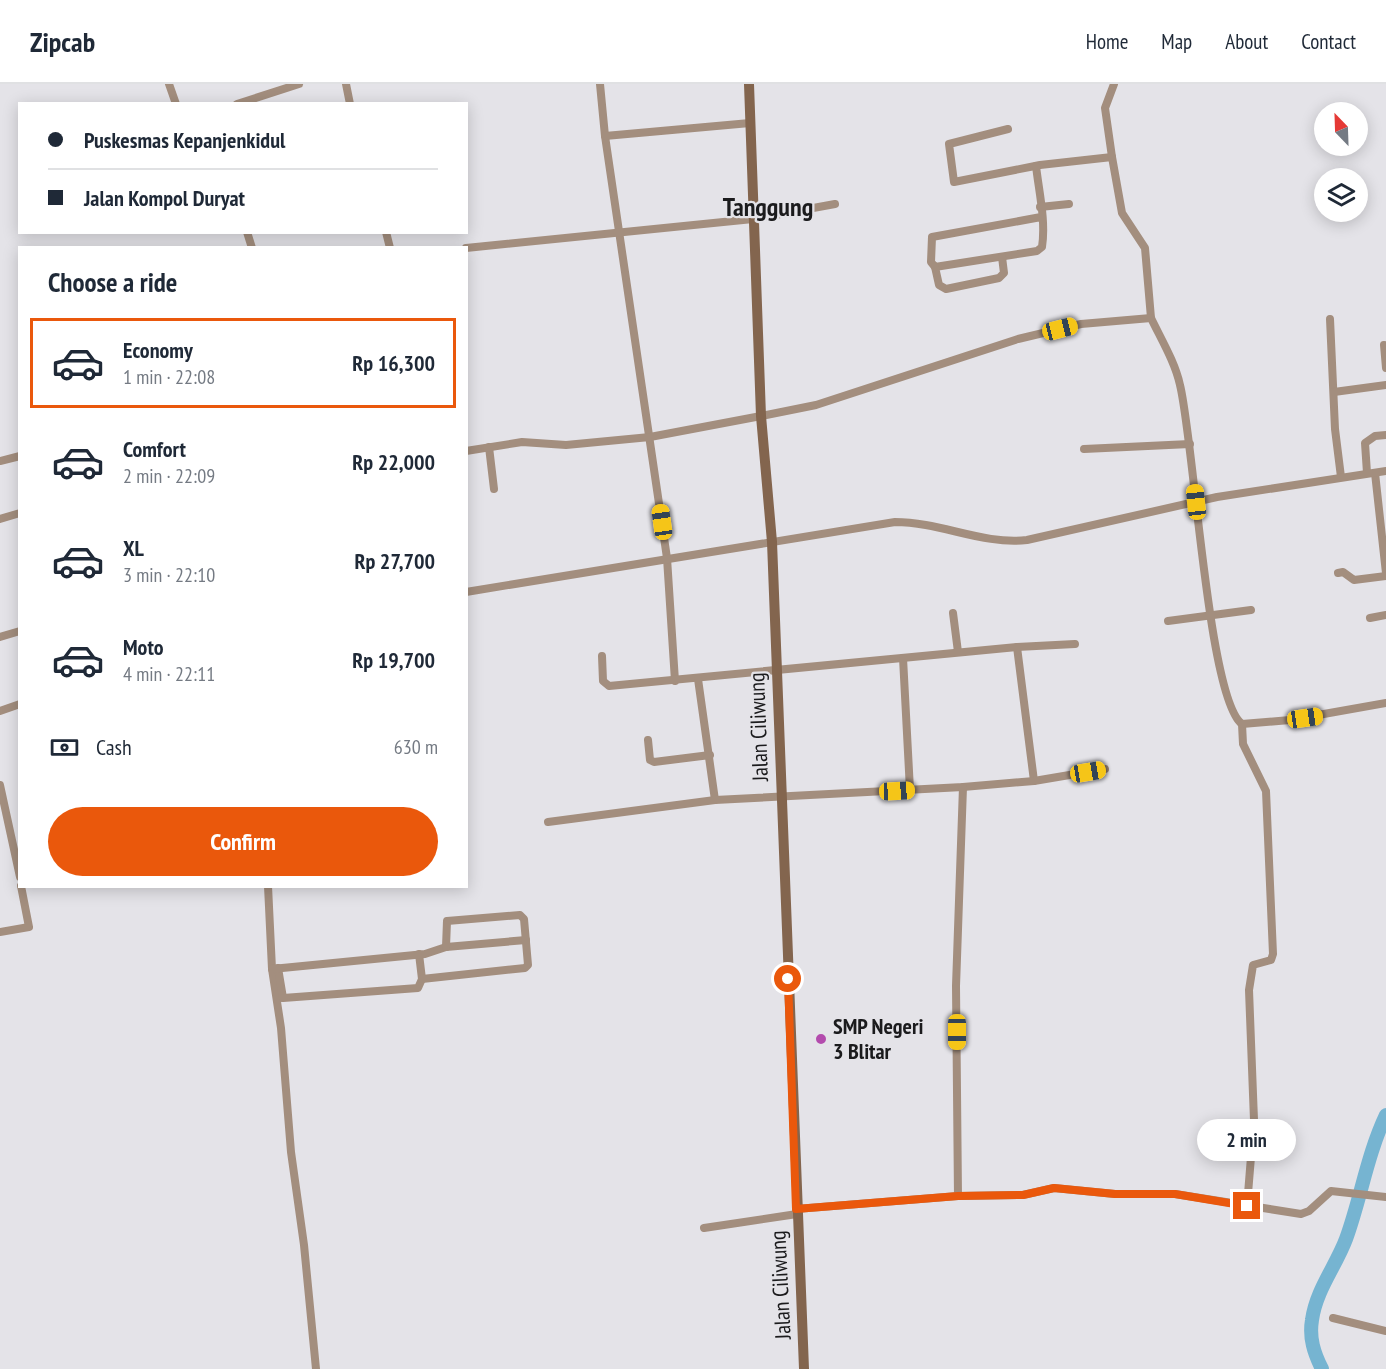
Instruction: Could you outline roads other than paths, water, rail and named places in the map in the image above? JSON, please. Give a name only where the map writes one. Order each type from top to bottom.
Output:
[{"type":"main road","name":"Jalan Ciliwung","points":[[749,84],[761,416],[772,542],[775,672],[804,1369]]},
{"type":"street","points":[[169,84],[175,102]]},
{"type":"street","points":[[243,102],[299,84]]},
{"type":"street","points":[[346,84],[350,102]]},
{"type":"street","points":[[600,84],[605,136],[621,231],[667,558],[675,681]]},
{"type":"street","points":[[1114,84],[1105,108],[1122,213],[1145,248],[1151,318],[1177,373],[1190,444],[1211,616],[1223,687],[1233,715],[1242,724],[1244,744],[1266,791],[1273,954],[1271,960],[1253,965],[1250,969],[1254,1120],[1247,1206]]},
{"type":"street","points":[[605,136],[750,123]]},
{"type":"street","points":[[1008,129],[949,144],[954,182],[1036,166],[1112,157]]},
{"type":"street","points":[[935,267],[1037,251],[1042,247],[1036,166]]},
{"type":"street","points":[[468,248],[753,219],[835,204]]},
{"type":"street","points":[[1040,207],[1069,204]]},
{"type":"street","points":[[1002,256],[1004,273],[999,278],[946,289],[939,285],[935,267],[931,262],[932,237],[1041,218]]},
{"type":"street","points":[[468,451],[522,442],[566,445],[650,437],[761,416],[816,405],[1018,339],[1081,324],[1151,318]]},
{"type":"street","points":[[1330,319],[1341,477]]},
{"type":"street","points":[[1384,345],[1386,368]]},
{"type":"street","points":[[1334,392],[1386,385]]},
{"type":"street","points":[[1338,573],[1344,572],[1354,580],[1386,569],[1365,443],[1375,436],[1386,435]]},
{"type":"street","points":[[1083,449],[1190,444]]},
{"type":"street","points":[[489,447],[494,489]]},
{"type":"street","points":[[0,461],[18,456]]},
{"type":"street","points":[[468,592],[902,522],[998,541],[1040,538],[1256,490],[1386,471]]},
{"type":"street","points":[[0,519],[18,514]]},
{"type":"street","points":[[1168,621],[1251,610]]},
{"type":"street","points":[[952,614],[958,652]]},
{"type":"street","points":[[1370,618],[1386,615]]},
{"type":"street","points":[[0,637],[18,632]]},
{"type":"street","points":[[602,656],[606,686],[775,672],[958,652],[1075,644]]},
{"type":"street","points":[[1017,647],[1034,781]]},
{"type":"street","points":[[903,658],[910,790]]},
{"type":"street","points":[[698,679],[715,800]]},
{"type":"street","points":[[1242,724],[1319,716],[1386,703]]},
{"type":"street","points":[[0,711],[18,705]]},
{"type":"street","points":[[648,740],[650,760],[654,762],[710,755]]},
{"type":"street","points":[[548,822],[715,800],[1034,781],[1105,768]]},
{"type":"street","points":[[0,785],[18,868]]},
{"type":"street","points":[[958,1196],[957,986],[963,787]]},
{"type":"street","points":[[0,932],[29,927],[21,888]]},
{"type":"street","points":[[268,888],[291,1152],[304,1245],[316,1369]]},
{"type":"street","points":[[425,978],[525,968],[528,964],[524,919],[520,915],[447,921],[446,947]]},
{"type":"street","points":[[275,968],[422,954],[446,947],[526,940]]},
{"type":"street","points":[[275,968],[281,995],[287,999],[418,988],[425,978],[422,954]]},
{"type":"street","points":[[704,1228],[797,1211],[958,1196],[1023,1195],[1054,1188],[1140,1195],[1175,1194],[1305,1214],[1326,1194],[1336,1191],[1386,1197]]},
{"type":"street","points":[[1333,1318],[1386,1331]]},
{"type":"waterway","points":[[1322,1369],[1312,1339],[1314,1309],[1346,1239],[1374,1145],[1386,1115]]},
{"type":"place","name":"SMP Negeri 3 Blitar","points":[[821,1039]]},
{"type":"district","name":"Tanggung","points":[[768,206]]}]
